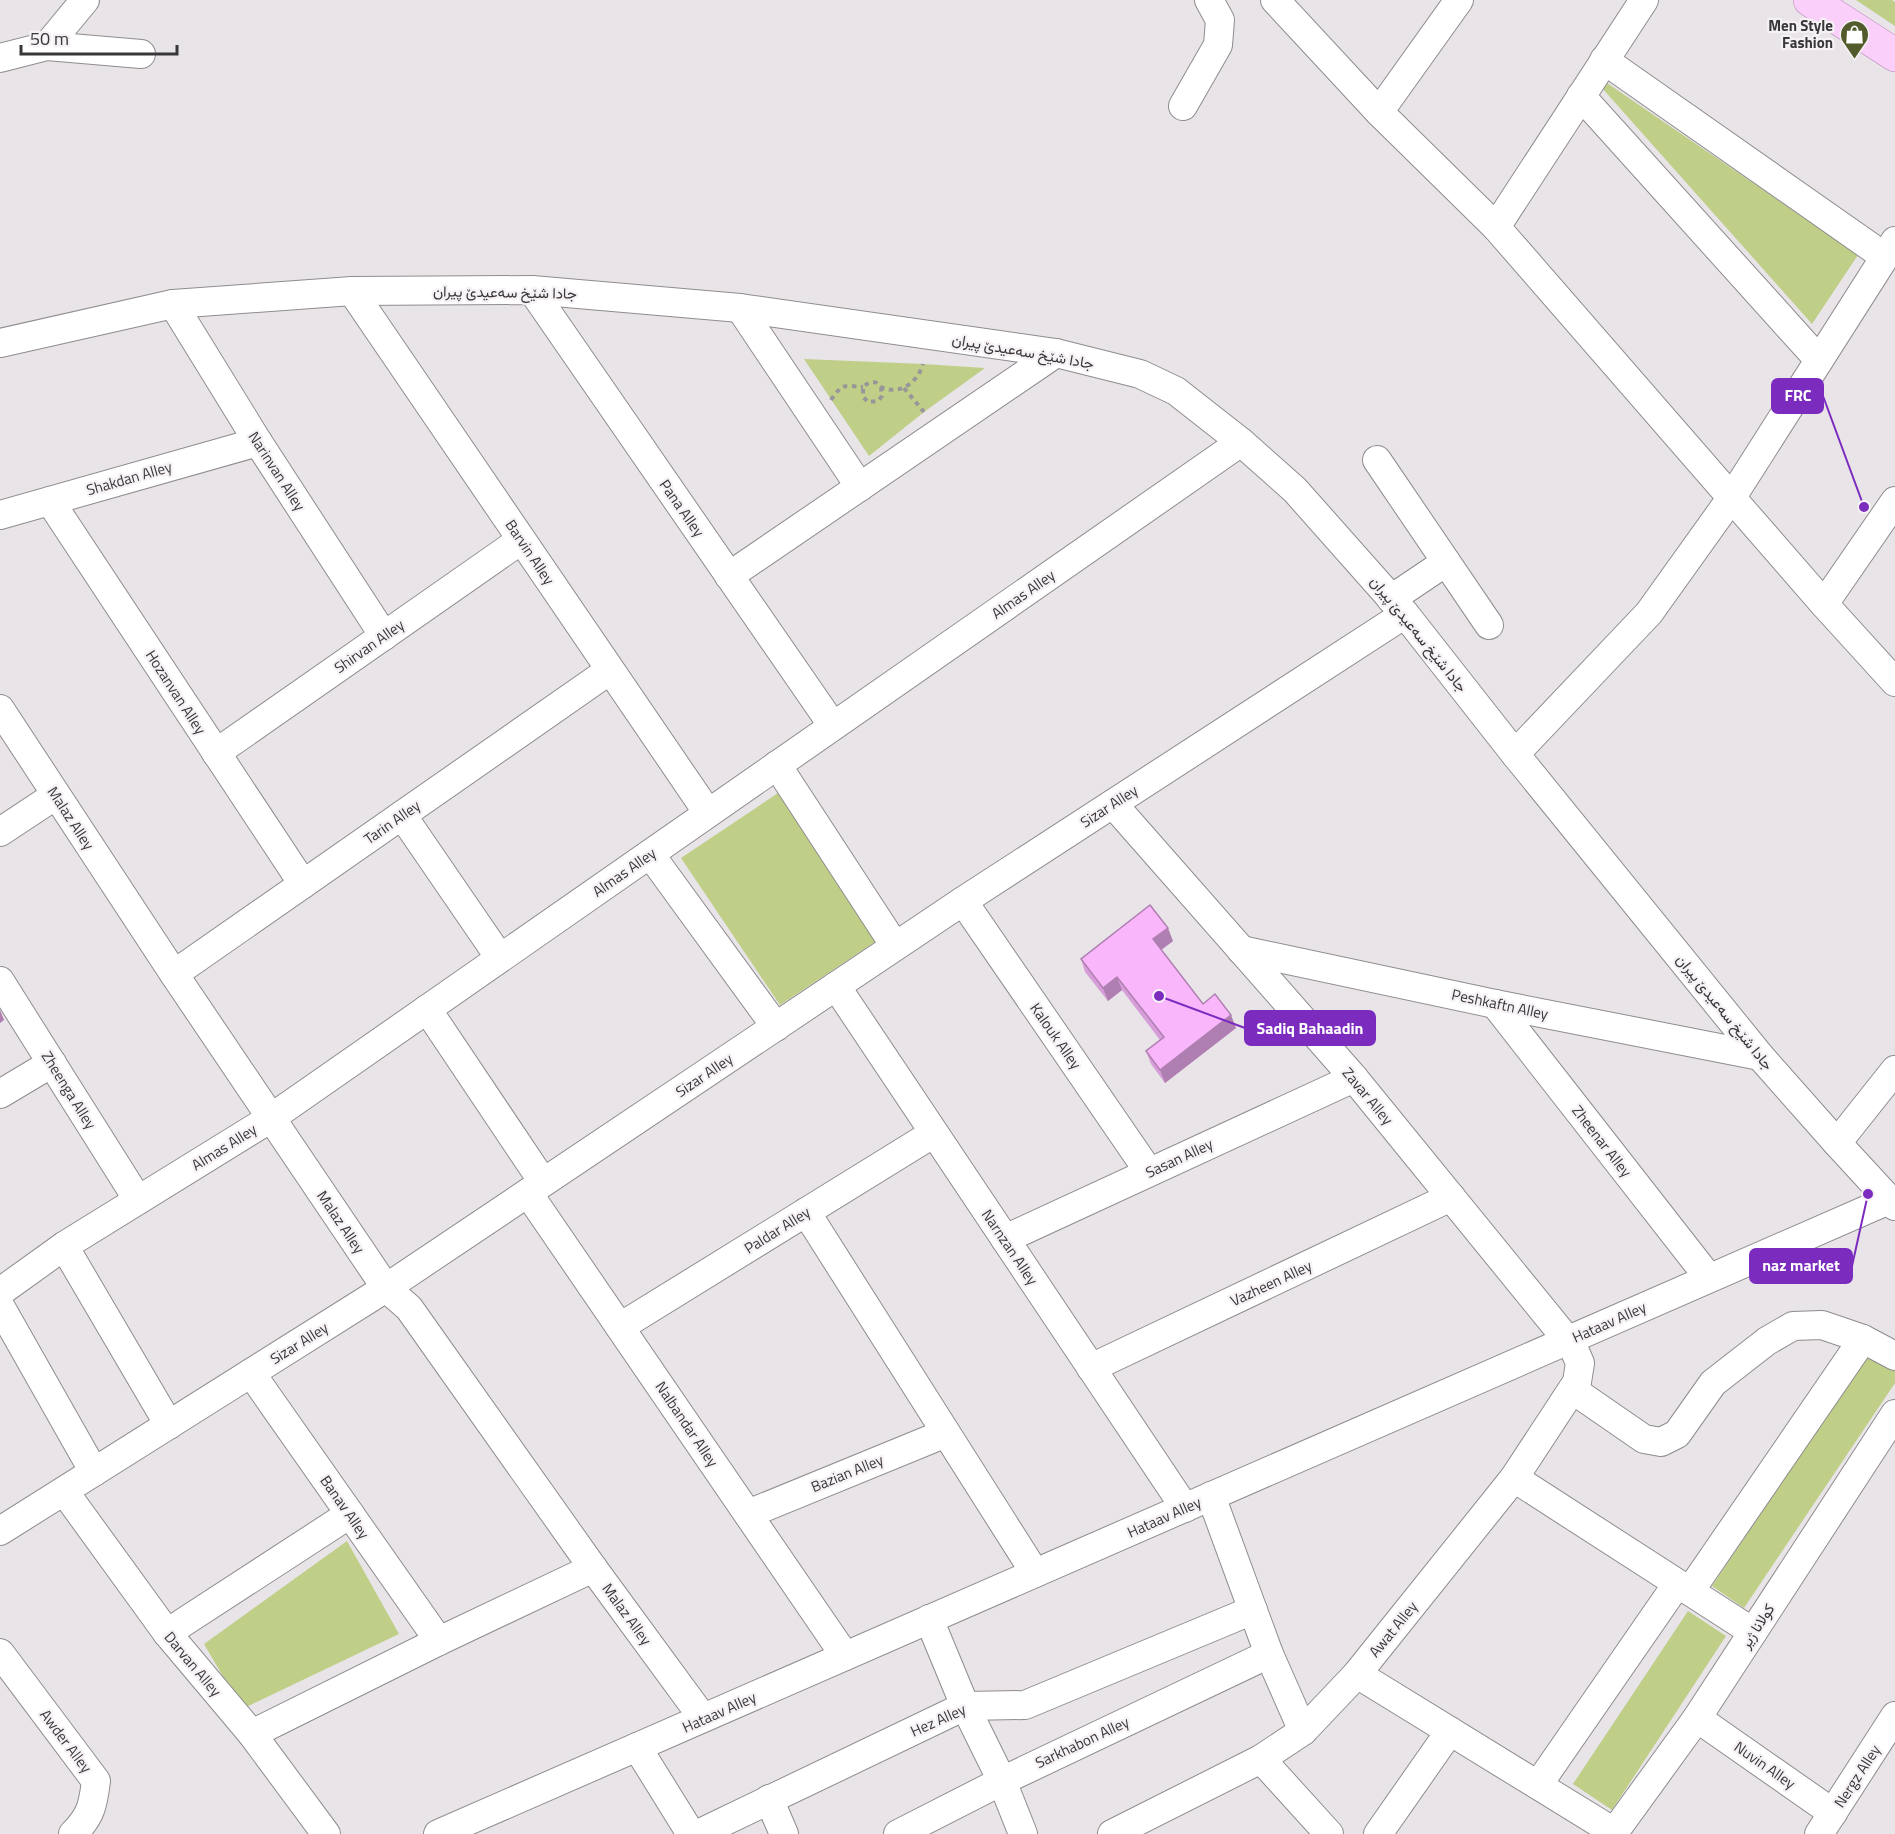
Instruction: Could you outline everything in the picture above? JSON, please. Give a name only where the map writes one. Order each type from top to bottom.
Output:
[{"type":"main road","points":[[1810,0],[1895,56]]},
{"type":"street","points":[[47,46],[85,0]]},
{"type":"street","points":[[1183,106],[1218,45],[1220,20],[1209,0]]},
{"type":"street","points":[[1275,0],[1379,112],[1496,227],[1824,604],[1895,682]]},
{"type":"street","points":[[1379,112],[1459,0]]},
{"type":"street","points":[[1496,227],[1644,0]]},
{"type":"street","points":[[0,58],[47,46],[141,54]]},
{"type":"street","points":[[1515,754],[1649,613],[1732,497],[1890,249],[1604,60]]},
{"type":"street","points":[[1581,96],[1819,360]]},
{"type":"street","name":"جادا شێخ سەعیدێ پیران","points":[[0,343],[173,304],[352,291],[532,290],[740,308],[1056,353],[1140,374],[1176,391],[1242,442],[1294,490],[1398,606],[1760,1056],[1892,1203]]},
{"type":"street","name":"Pana Alley","points":[[532,290],[833,726]]},
{"type":"street","name":"Barvin Alley","points":[[352,291],[708,813]]},
{"type":"street","name":"Narinvan Alley","points":[[173,304],[258,442],[384,636]]},
{"type":"street","points":[[740,308],[860,487]]},
{"type":"street","points":[[729,576],[1056,353]]},
{"type":"street","name":"Shakdan Alley","points":[[0,515],[258,442]]},
{"type":"street","name":"Almas Alley","points":[[0,1292],[64,1246],[271,1118],[1242,442]]},
{"type":"street","points":[[1377,459],[1489,625]]},
{"type":"street","name":"Hozanvan Alley","points":[[50,501],[303,884]]},
{"type":"street","points":[[1824,604],[1895,501]]},
{"type":"street","name":"Shirvan Alley","points":[[216,753],[521,540]]},
{"type":"street","name":"Sizar Alley","points":[[0,1531],[386,1288],[963,901],[1113,804],[1398,606],[1446,562]]},
{"type":"street","name":"Tarin Alley","points":[[174,974],[610,670]]},
{"type":"street","name":"Malaz Alley","points":[[0,709],[174,974],[386,1288],[409,1308],[593,1568],[703,1718]]},
{"type":"street","points":[[777,765],[896,946]]},
{"type":"street","points":[[0,832],[56,795]]},
{"type":"street","name":"Zavar Alley","points":[[1113,804],[1354,1078],[1568,1340]]},
{"type":"street","points":[[402,815],[500,958]]},
{"type":"street","points":[[650,854],[776,1027]]},
{"type":"street","name":"Kalouk Alley","points":[[963,901],[1149,1172]]},
{"type":"street","name":"Peshkaftn Alley","points":[[1241,950],[1495,1004],[1760,1056]]},
{"type":"street","name":"Zheenga Alley","points":[[0,981],[138,1200]]},
{"type":"street","name":"Narnzan Alley","points":[[836,986],[1185,1508]]},
{"type":"street","name":"Zheenar Alley","points":[[1495,1004],[1709,1278]]},
{"type":"street","name":"Nalbandar Alley","points":[[427,1009],[620,1327],[845,1656]]},
{"type":"street","points":[[0,1094],[52,1063]]},
{"type":"street","points":[[1837,1143],[1895,1070]]},
{"type":"street","name":"Sasan Alley","points":[[1005,1239],[1354,1078]]},
{"type":"street","name":"Paldar Alley","points":[[620,1327],[934,1133]]},
{"type":"street","name":"Vazheen Alley","points":[[1091,1368],[1451,1197]]},
{"type":"street","name":"Hataav Alley","points":[[438,1834],[1709,1278],[1892,1203]]},
{"type":"street","points":[[806,1212],[1035,1573]]},
{"type":"street","points":[[64,1246],[169,1425]]},
{"type":"street","points":[[0,1306],[94,1472]]},
{"type":"street","points":[[1573,1390],[1644,1438],[1661,1442],[1677,1434],[1713,1383],[1767,1341],[1793,1326],[1822,1325],[1863,1339],[1895,1356]]},
{"type":"street","points":[[1538,1785],[1863,1339]]},
{"type":"street","name":"Awat Alley","points":[[1112,1834],[1261,1759],[1303,1731],[1357,1674],[1514,1478],[1573,1390],[1577,1382],[1580,1363],[1568,1340]]},
{"type":"street","name":"Banav Alley","points":[[251,1373],[439,1641]]},
{"type":"street","name":"کولانا ژیر","points":[[1614,1833],[1697,1718],[1895,1414]]},
{"type":"street","name":"Bazian Alley","points":[[748,1514],[946,1433]]},
{"type":"street","points":[[1514,1478],[1753,1632]]},
{"type":"street","name":"Darvan Alley","points":[[64,1491],[167,1634],[252,1734],[326,1834]]},
{"type":"street","points":[[1211,1496],[1269,1654],[1303,1731]]},
{"type":"street","points":[[167,1634],[350,1514]]},
{"type":"street","points":[[252,1734],[593,1568]]},
{"type":"street","name":"Hez Alley","points":[[702,1833],[965,1706],[1025,1705],[1253,1610]]},
{"type":"street","points":[[929,1619],[965,1706],[1002,1781],[1023,1834]]},
{"type":"street","name":"Awder Alley","points":[[0,1653],[96,1781],[94,1804],[85,1822],[73,1834]]},
{"type":"street","name":"Sarkhabon Alley","points":[[898,1834],[1002,1781],[1269,1654]]},
{"type":"street","points":[[1357,1674],[1614,1833]]},
{"type":"street","name":"Nergz Alley","points":[[1826,1824],[1895,1716]]},
{"type":"street","name":"Nuvin Alley","points":[[1697,1718],[1826,1824]]},
{"type":"street","points":[[1378,1834],[1450,1731]]},
{"type":"street","points":[[637,1747],[702,1833]]},
{"type":"street","points":[[1261,1759],[1329,1834]]},
{"type":"street","points":[[769,1799],[784,1834]]},
{"type":"path","points":[[812,416],[842,387],[849,384],[863,387],[872,382],[880,387],[904,388],[912,383],[923,364]]},
{"type":"path","points":[[863,387],[863,397],[868,402],[875,403],[882,396],[880,387]]},
{"type":"path","points":[[904,388],[924,412]]},
{"type":"green space","points":[[1856,0],[1892,0],[1895,2],[1895,26]]},
{"type":"green space","points":[[1607,83],[1858,255],[1812,324],[1602,88]]},
{"type":"green space","points":[[804,359],[985,368],[924,412],[869,456]]},
{"type":"green space","points":[[778,793],[878,940],[780,1005],[681,858]]},
{"type":"green space","points":[[1870,1350],[1895,1367],[1895,1383],[1744,1608],[1712,1586]]},
{"type":"green space","points":[[347,1541],[399,1634],[242,1709],[204,1644]]},
{"type":"green space","points":[[1688,1611],[1726,1636],[1612,1810],[1573,1784]]},
{"type":"building","points":[[1150,905],[1168,928],[1153,939],[1203,1004],[1215,994],[1231,1015],[1160,1070],[1146,1051],[1164,1037],[1117,977],[1103,988],[1081,959]]},
{"type":"place","name":"Men Style Fashion","points":[[1854,60]]},
{"type":"place","name":"FRC","points":[[1864,507]]},
{"type":"place","name":"Sadiq Bahaadin","points":[[1159,996]]},
{"type":"place","name":"naz market","points":[[1868,1194]]}]
